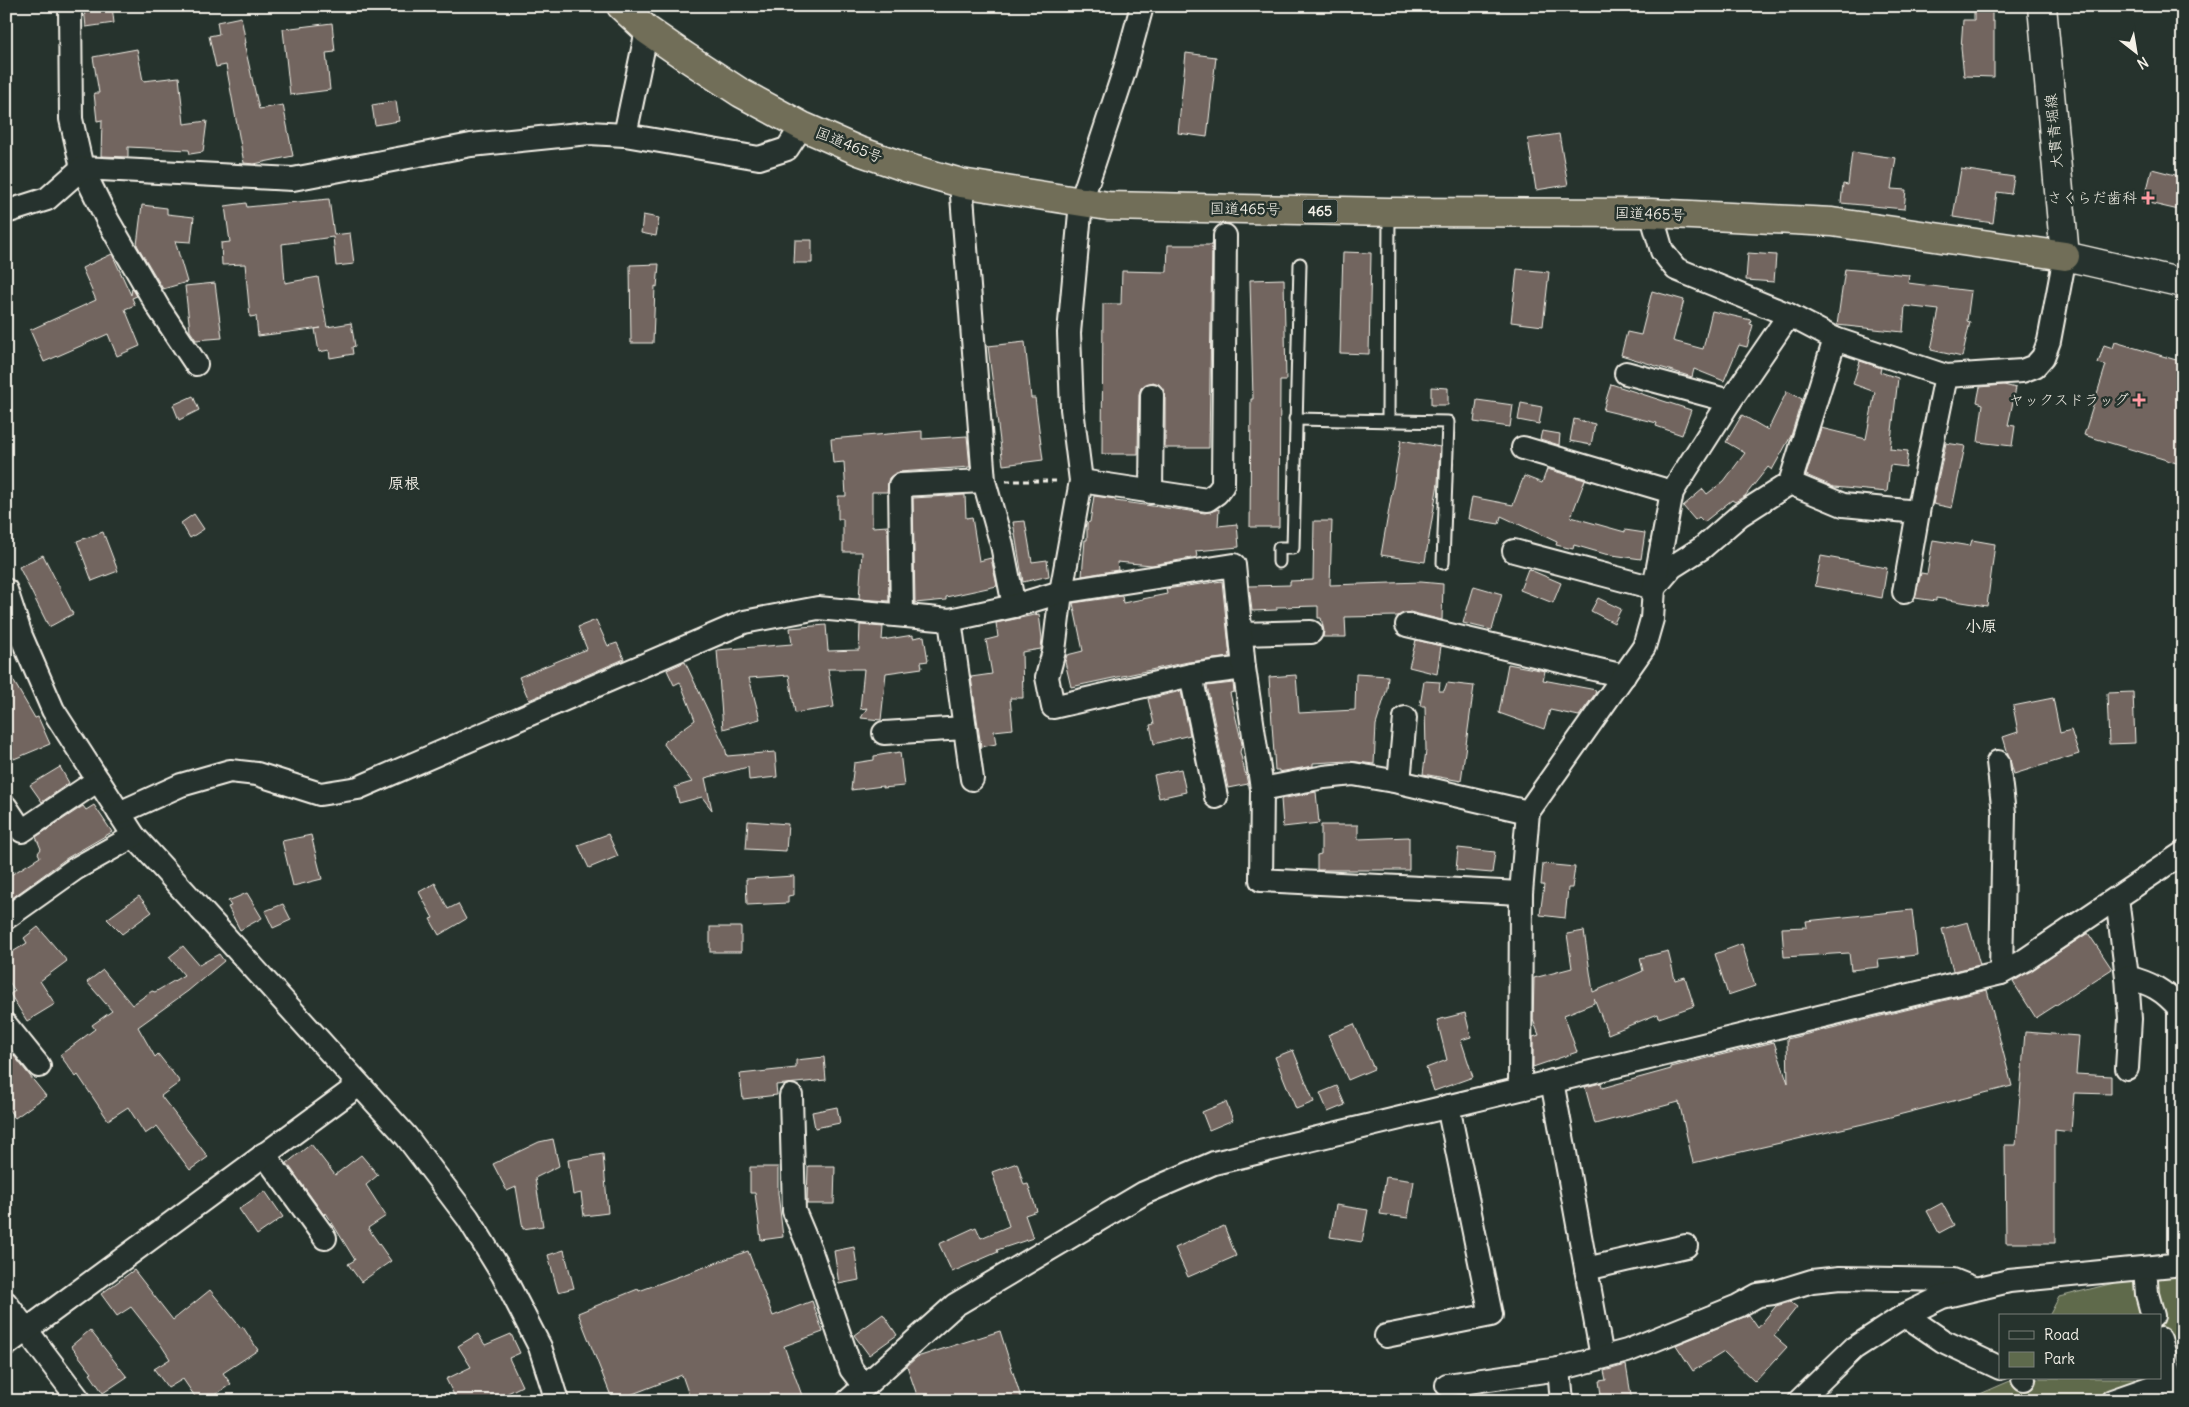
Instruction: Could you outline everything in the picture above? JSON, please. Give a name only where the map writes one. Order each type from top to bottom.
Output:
[{"type":"highway","name":"国道465号","points":[[621,6],[647,30],[741,93],[802,126],[859,151],[908,168],[961,183],[1108,206],[1389,212],[1651,213],[1832,222],[2066,256]]},
{"type":"main road","name":"大貫青堀線","points":[[2042,6],[2066,256]]},
{"type":"main road","points":[[2066,256],[2183,283]]},
{"type":"street","points":[[70,6],[71,119],[82,168],[107,219],[158,307],[196,364]]},
{"type":"street","points":[[1142,6],[1124,72],[1081,202],[1069,333],[1072,408],[1080,481],[1061,592],[1054,652],[1047,677],[1052,707],[1191,676],[1244,668]]},
{"type":"street","points":[[625,135],[647,30]]},
{"type":"street","points":[[6,212],[47,199],[82,168],[293,179],[471,146],[554,135],[590,133],[625,135],[759,158],[787,149],[802,126]]},
{"type":"street","points":[[961,183],[984,481],[1002,545],[1014,606]]},
{"type":"street","points":[[1651,213],[1662,251],[1676,269],[1790,315],[1835,339],[1946,376],[2022,371],[2035,366],[2044,357],[2066,256]]},
{"type":"street","points":[[1080,481],[1207,500],[1223,486],[1225,236]]},
{"type":"street","points":[[1520,1088],[1521,893],[1528,812],[1644,647],[1652,619],[1654,588],[1672,492],[1730,401],[1790,315]]},
{"type":"street","points":[[1654,588],[1672,567],[1702,548],[1740,515],[1790,483],[1835,339]]},
{"type":"street","points":[[1626,373],[1730,401]]},
{"type":"street","points":[[1904,592],[1918,512],[1946,376]]},
{"type":"street","points":[[1150,492],[1152,395]]},
{"type":"street","points":[[1523,448],[1672,492]]},
{"type":"street","points":[[902,615],[900,485],[984,481]]},
{"type":"street","points":[[1790,483],[1843,505],[1918,512]]},
{"type":"street","points":[[1514,551],[1654,588]]},
{"type":"street","points":[[119,813],[181,785],[230,771],[257,774],[320,794],[358,788],[744,622],[818,608],[950,620],[1014,606],[1061,592],[1234,565],[1244,668],[1262,789],[1261,880],[1521,893]]},
{"type":"street","points":[[6,590],[21,636],[53,710],[134,836],[406,1136],[468,1218],[503,1274],[540,1348],[557,1401]]},
{"type":"street","points":[[950,620],[972,780]]},
{"type":"street","points":[[1407,625],[1624,676]]},
{"type":"street","points":[[1241,634],[1310,632]]},
{"type":"street","points":[[1191,676],[1216,797]]},
{"type":"street","points":[[1399,782],[1405,718]]},
{"type":"street","points":[[884,733],[964,728]]},
{"type":"street","points":[[1998,762],[2004,813],[2001,973]]},
{"type":"street","points":[[1262,789],[1324,777],[1353,774],[1399,782],[1528,812]]},
{"type":"street","points":[[6,806],[22,830],[98,780]]},
{"type":"street","points":[[6,918],[75,869],[134,836]]},
{"type":"street","points":[[856,1394],[955,1305],[1144,1194],[1214,1163],[2001,973],[2026,960],[2117,900],[2183,853]]},
{"type":"street","points":[[2117,900],[2127,977],[2130,1019],[2127,1068]]},
{"type":"street","points":[[1799,1401],[1854,1348],[1905,1315],[1942,1297],[1973,1288],[2009,1281],[2181,1264],[2179,1008],[2168,994],[2153,984],[2127,977]]},
{"type":"street","points":[[6,1025],[39,1066]]},
{"type":"street","points":[[1552,1081],[1602,1357]]},
{"type":"street","points":[[6,1345],[359,1085]]},
{"type":"street","points":[[791,1096],[794,1211],[810,1249],[851,1369],[856,1394]]},
{"type":"street","points":[[1386,1336],[1492,1315],[1448,1106]]},
{"type":"street","points":[[264,1154],[325,1238]]},
{"type":"street","points":[[1586,1269],[1686,1246]]},
{"type":"street","points":[[2145,1268],[2147,1294],[2152,1314]]},
{"type":"street","points":[[1447,1385],[1559,1368],[1602,1357],[1655,1340],[1738,1306],[1758,1295],[1773,1293],[1812,1281],[1840,1278],[1953,1280],[1973,1288]]},
{"type":"street","points":[[6,1303],[80,1401]]},
{"type":"street","points":[[1905,1315],[1943,1341],[1999,1368]]},
{"type":"street","points":[[2112,1401],[2178,1393],[2162,1345]]},
{"type":"street","points":[[1559,1368],[1562,1401]]},
{"type":"lane","points":[[1388,420],[1389,212]]},
{"type":"lane","points":[[1279,562],[1279,548],[1293,548],[1300,264]]},
{"type":"lane","points":[[1295,419],[1448,422],[1443,562]]},
{"type":"path","points":[[984,481],[1080,481]]},
{"type":"green space","points":[[2183,1268],[2183,1401],[1964,1401],[2011,1380],[2162,1380],[2162,1314],[2050,1314],[2059,1297],[2153,1273]]},
{"type":"building","points":[[89,6],[112,6],[114,23],[86,27],[84,8]]},
{"type":"building","points":[[1974,8],[1992,8],[1992,21],[1994,21],[1994,77],[1964,76],[1961,48],[1963,20],[1974,20]]},
{"type":"building","points":[[241,17],[246,43],[244,43],[259,109],[283,105],[293,156],[254,164],[244,163],[226,65],[216,67],[209,36],[219,34],[217,22]]},
{"type":"building","points":[[332,23],[335,52],[326,53],[330,90],[290,95],[283,29]]},
{"type":"building","points":[[137,49],[143,81],[179,77],[184,124],[207,121],[203,152],[190,154],[189,150],[128,147],[128,157],[101,156],[102,120],[97,121],[94,93],[99,93],[93,57]]},
{"type":"building","points":[[1186,53],[1216,57],[1207,137],[1178,133]]},
{"type":"building","points":[[396,101],[399,121],[375,125],[372,105]]},
{"type":"building","points":[[1559,134],[1568,185],[1536,190],[1528,139]]},
{"type":"building","points":[[1852,152],[1896,158],[1891,189],[1906,190],[1904,209],[1841,203],[1843,184],[1848,185]]},
{"type":"building","points":[[1961,169],[2014,177],[2011,194],[1997,192],[1993,223],[1953,217]]},
{"type":"building","points":[[2152,169],[2183,177],[2183,211],[2144,202]]},
{"type":"building","points":[[329,199],[334,235],[350,233],[354,264],[336,266],[333,237],[282,244],[285,283],[318,277],[327,327],[351,323],[355,346],[352,347],[353,354],[330,358],[329,350],[319,352],[315,329],[321,328],[258,336],[256,316],[250,317],[245,264],[222,265],[221,243],[230,242],[225,206],[246,203],[247,207]]},
{"type":"building","points":[[142,205],[167,208],[167,214],[194,217],[191,242],[175,241],[187,282],[163,289],[137,245]]},
{"type":"building","points":[[643,215],[659,218],[656,236],[641,233]]},
{"type":"building","points":[[795,240],[812,240],[812,263],[794,263]]},
{"type":"building","points":[[1168,245],[1212,245],[1209,448],[1165,448],[1165,395],[1159,384],[1152,382],[1141,388],[1139,394],[1138,454],[1102,454],[1103,304],[1121,304],[1122,271],[1167,272]]},
{"type":"building","points":[[1343,252],[1371,253],[1369,354],[1340,353]]},
{"type":"building","points":[[1748,253],[1776,255],[1774,282],[1746,280]]},
{"type":"building","points":[[112,254],[131,295],[132,288],[137,296],[132,298],[135,305],[125,309],[140,346],[117,356],[108,334],[44,362],[30,330],[96,300],[82,268]]},
{"type":"building","points":[[659,264],[657,287],[655,286],[653,343],[631,343],[630,265]]},
{"type":"building","points":[[1517,269],[1549,272],[1543,326],[1511,322]]},
{"type":"building","points":[[1845,269],[1909,275],[1908,283],[1971,291],[1967,321],[1970,322],[1962,357],[1931,350],[1939,310],[1905,306],[1903,332],[1837,325]]},
{"type":"building","points":[[1284,279],[1286,381],[1280,381],[1279,527],[1250,527],[1251,399],[1253,399],[1250,280]]},
{"type":"building","points":[[215,283],[222,338],[196,340],[190,331],[185,286]]},
{"type":"building","points":[[1652,291],[1684,300],[1673,341],[1703,349],[1712,311],[1751,320],[1750,324],[1753,325],[1747,347],[1739,345],[1724,381],[1694,369],[1692,377],[1621,355],[1627,332],[1641,335]]},
{"type":"building","points":[[1025,342],[1031,398],[1035,398],[1043,460],[1003,465],[988,346]]},
{"type":"building","name":"ヤックスドラッグ","points":[[2115,342],[2183,362],[2183,465],[2084,435],[2106,365],[2098,363],[2104,345],[2113,348]]},
{"type":"building","points":[[1860,361],[1881,368],[1880,372],[1898,378],[1890,449],[1908,451],[1906,467],[1890,465],[1887,492],[1834,487],[1806,475],[1821,428],[1866,439],[1875,392],[1853,384]]},
{"type":"building","points":[[1611,384],[1691,410],[1682,435],[1656,426],[1657,423],[1603,410]]},
{"type":"building","points":[[2004,385],[2016,388],[2008,425],[2015,426],[2012,446],[1978,442],[1983,404],[1977,402],[1980,387]]},
{"type":"building","points":[[1431,387],[1448,388],[1448,405],[1431,405]]},
{"type":"building","points":[[1787,391],[1802,399],[1791,436],[1772,470],[1768,467],[1745,496],[1735,502],[1732,500],[1704,522],[1699,517],[1695,520],[1683,506],[1703,489],[1707,494],[1724,481],[1745,453],[1726,442],[1742,415],[1768,430]]},
{"type":"building","points":[[193,396],[199,410],[179,420],[173,405]]},
{"type":"building","points":[[1477,400],[1513,405],[1510,427],[1474,422]]},
{"type":"building","points":[[1521,403],[1542,407],[1539,424],[1518,420]]},
{"type":"building","points":[[1574,419],[1595,424],[1591,445],[1570,441]]},
{"type":"building","points":[[922,431],[922,439],[967,436],[970,467],[899,472],[889,478],[887,492],[872,492],[872,527],[888,526],[889,601],[859,599],[862,552],[843,552],[843,519],[838,519],[838,496],[846,496],[844,462],[833,463],[831,439]]},
{"type":"building","points":[[1542,431],[1560,434],[1559,445],[1540,439]]},
{"type":"building","points":[[1401,440],[1440,447],[1438,483],[1425,562],[1381,555]]},
{"type":"building","points":[[1946,443],[1965,446],[1952,508],[1933,504]]},
{"type":"building","points":[[1547,469],[1585,480],[1571,517],[1625,532],[1625,530],[1645,533],[1641,559],[1605,554],[1574,545],[1573,549],[1556,545],[1557,542],[1501,516],[1499,524],[1468,519],[1472,497],[1513,505],[1524,476],[1542,483]]},
{"type":"building","points":[[965,495],[966,518],[972,517],[979,561],[991,558],[997,586],[946,597],[946,600],[915,603],[913,498]]},
{"type":"building","points":[[1094,496],[1115,499],[1115,501],[1205,513],[1219,509],[1218,526],[1237,524],[1239,547],[1196,551],[1197,557],[1152,565],[1117,562],[1118,570],[1082,576],[1085,540],[1087,540],[1087,523],[1090,522]]},
{"type":"building","points":[[194,514],[204,529],[190,538],[181,523]]},
{"type":"building","points":[[1025,521],[1032,562],[1047,560],[1049,576],[1023,582],[1013,522]]},
{"type":"building","points":[[1314,521],[1332,521],[1330,585],[1421,582],[1443,584],[1442,620],[1410,612],[1398,616],[1345,617],[1346,637],[1323,637],[1324,631],[1321,618],[1318,618],[1318,606],[1277,607],[1277,610],[1252,611],[1249,586],[1290,585],[1290,581],[1313,580]]},
{"type":"building","points":[[103,532],[118,571],[92,581],[77,541]]},
{"type":"building","points":[[1933,540],[1970,546],[1972,540],[1995,544],[1987,606],[1936,598],[1936,601],[1915,598],[1921,573],[1927,574]]},
{"type":"building","points":[[43,555],[73,614],[49,627],[19,567]]},
{"type":"building","points":[[1821,556],[1887,568],[1882,598],[1815,586]]},
{"type":"building","points":[[1528,569],[1561,583],[1553,603],[1520,590]]},
{"type":"building","points":[[1222,581],[1230,657],[1188,662],[1071,687],[1065,662],[1067,655],[1083,651],[1073,603],[1122,596],[1123,603],[1167,594],[1166,589]]},
{"type":"building","points":[[1474,586],[1502,594],[1492,630],[1463,623]]},
{"type":"building","points":[[1598,598],[1621,609],[1614,623],[1591,611]]},
{"type":"building","points":[[1039,614],[1042,638],[1041,649],[1022,652],[1023,698],[1010,698],[1013,729],[994,731],[996,744],[981,747],[971,677],[992,674],[986,640],[998,637],[996,623]]},
{"type":"building","points":[[596,620],[608,646],[617,643],[624,659],[529,700],[519,677],[587,649],[578,627]]},
{"type":"building","points":[[826,625],[828,651],[859,650],[860,625],[883,627],[882,640],[913,635],[913,638],[924,636],[928,661],[921,662],[922,668],[886,673],[881,720],[861,718],[867,708],[860,709],[864,669],[828,669],[834,707],[795,713],[789,675],[749,678],[760,719],[723,729],[717,650],[792,644],[790,628]]},
{"type":"building","points":[[1416,640],[1441,646],[1437,674],[1409,667]]},
{"type":"building","points":[[685,662],[725,747],[727,756],[775,752],[777,777],[749,780],[748,767],[705,778],[712,810],[702,797],[679,803],[675,787],[692,782],[663,743],[695,720],[680,682],[674,685],[667,670]]},
{"type":"building","points":[[1508,664],[1545,671],[1543,680],[1596,690],[1595,694],[1579,716],[1550,710],[1544,729],[1499,713]]},
{"type":"building","points":[[6,668],[35,718],[38,717],[50,744],[14,759],[12,756],[6,759]]},
{"type":"building","points":[[1356,674],[1388,676],[1387,689],[1376,725],[1374,764],[1348,761],[1313,763],[1313,766],[1279,772],[1279,770],[1275,770],[1269,677],[1296,675],[1299,713],[1355,710]]},
{"type":"building","points":[[1424,681],[1440,682],[1439,691],[1444,691],[1447,683],[1474,686],[1461,781],[1423,774],[1426,750],[1425,706],[1420,706]]},
{"type":"building","points":[[1233,683],[1234,692],[1230,693],[1242,744],[1240,752],[1248,784],[1228,788],[1207,686]]},
{"type":"building","points":[[1181,691],[1190,735],[1154,744],[1150,725],[1154,724],[1148,699]]},
{"type":"building","points":[[2133,692],[2135,743],[2109,744],[2107,693]]},
{"type":"building","points":[[2053,698],[2060,733],[2071,730],[2079,754],[2014,774],[2003,737],[2018,732],[2013,706]]},
{"type":"building","points":[[900,752],[904,786],[883,788],[883,786],[851,790],[854,763],[874,760],[874,756]]},
{"type":"building","points":[[60,767],[69,783],[42,802],[30,785]]},
{"type":"building","points":[[1181,769],[1186,792],[1159,798],[1154,775]]},
{"type":"building","points":[[1316,792],[1319,823],[1283,827],[1281,799]]},
{"type":"building","points":[[94,805],[112,832],[67,858],[12,898],[6,888],[6,878],[40,857],[38,853],[41,849],[36,837],[83,806],[86,810]]},
{"type":"building","points":[[748,821],[788,824],[786,851],[746,849]]},
{"type":"building","points":[[1321,825],[1358,825],[1358,839],[1409,837],[1409,870],[1317,870],[1317,855],[1321,854]]},
{"type":"building","points":[[608,834],[618,856],[589,868],[578,845]]},
{"type":"building","points":[[311,835],[322,879],[293,886],[282,841]]},
{"type":"building","points":[[1458,848],[1495,852],[1492,873],[1456,870]]},
{"type":"building","points":[[1543,864],[1575,867],[1572,888],[1568,888],[1565,918],[1540,915],[1544,885],[1541,885]]},
{"type":"building","points":[[794,876],[794,895],[788,896],[788,903],[747,905],[746,879]]},
{"type":"building","points":[[435,883],[448,909],[458,904],[466,919],[439,935],[430,919],[433,918],[419,892]]},
{"type":"building","points":[[247,893],[262,918],[240,930],[228,907],[231,906],[228,901]]},
{"type":"building","points":[[139,896],[152,912],[122,934],[107,919]]},
{"type":"building","points":[[283,904],[291,920],[273,928],[265,911]]},
{"type":"building","points":[[1912,910],[1917,955],[1878,959],[1879,967],[1851,970],[1849,953],[1784,957],[1782,928],[1807,927],[1806,921]]},
{"type":"building","points":[[1968,922],[1980,965],[1953,971],[1942,929]]},
{"type":"building","points":[[38,927],[67,961],[40,981],[55,1004],[27,1021],[10,994],[15,991],[6,977],[6,956],[27,943],[24,938]]},
{"type":"building","points":[[710,927],[741,927],[741,952],[710,952]]},
{"type":"building","points":[[1584,931],[1593,992],[1643,971],[1640,958],[1668,951],[1675,980],[1685,977],[1694,1006],[1659,1018],[1658,1014],[1608,1034],[1594,998],[1594,1003],[1564,1015],[1577,1052],[1533,1067],[1533,1037],[1539,1035],[1533,1020],[1534,978],[1572,968],[1567,934]]},
{"type":"building","points":[[2088,933],[2112,969],[2036,1018],[2013,982]]},
{"type":"building","points":[[1742,944],[1755,986],[1728,995],[1715,954]]},
{"type":"building","points":[[183,946],[199,965],[219,954],[224,961],[188,991],[138,1027],[155,1057],[158,1054],[180,1082],[161,1096],[208,1157],[190,1170],[157,1126],[145,1134],[128,1107],[108,1120],[78,1075],[76,1077],[60,1055],[95,1029],[92,1025],[112,1011],[87,982],[103,970],[132,1005],[152,991],[155,992],[184,975],[169,957]]},
{"type":"building","points":[[1987,990],[2012,1086],[1863,1124],[1693,1163],[1679,1102],[1595,1124],[1585,1087],[1601,1083],[1602,1088],[1671,1069],[1671,1067],[1774,1042],[1788,1083],[1787,1039]]},
{"type":"building","points":[[1465,1013],[1471,1037],[1461,1040],[1473,1077],[1434,1091],[1426,1068],[1447,1060],[1437,1020]]},
{"type":"building","points":[[1354,1024],[1374,1069],[1348,1080],[1328,1035]]},
{"type":"building","points":[[2025,1032],[2079,1036],[2076,1074],[2111,1076],[2111,1094],[2074,1093],[2071,1132],[2055,1130],[2055,1243],[2006,1243],[2005,1145],[2016,1145]]},
{"type":"building","points":[[6,1046],[46,1096],[15,1118],[6,1106]]},
{"type":"building","points":[[1293,1050],[1314,1102],[1296,1109],[1275,1057]]},
{"type":"building","points":[[824,1057],[826,1080],[776,1085],[777,1095],[743,1099],[740,1074],[796,1068],[796,1060]]},
{"type":"building","points":[[1337,1086],[1345,1105],[1328,1112],[1320,1093]]},
{"type":"building","points":[[1226,1102],[1233,1120],[1209,1130],[1202,1112]]},
{"type":"building","points":[[837,1107],[840,1123],[815,1128],[812,1112]]},
{"type":"building","points":[[553,1139],[559,1166],[535,1178],[543,1226],[523,1229],[516,1187],[507,1191],[493,1164],[539,1142]]},
{"type":"building","points":[[311,1144],[335,1175],[361,1155],[378,1175],[366,1185],[386,1216],[368,1228],[391,1261],[361,1282],[348,1264],[355,1260],[326,1213],[324,1215],[287,1163]]},
{"type":"building","points":[[603,1154],[608,1213],[584,1216],[581,1193],[573,1195],[568,1160]]},
{"type":"building","points":[[1017,1163],[1024,1185],[1028,1184],[1037,1211],[1025,1215],[1033,1238],[997,1250],[998,1252],[952,1272],[939,1244],[976,1227],[981,1238],[1009,1226],[992,1172]]},
{"type":"building","points":[[808,1166],[835,1166],[834,1204],[807,1204]]},
{"type":"building","points":[[750,1167],[778,1167],[778,1193],[783,1237],[761,1240],[755,1193],[750,1193]]},
{"type":"building","points":[[1386,1177],[1414,1181],[1408,1218],[1380,1214]]},
{"type":"building","points":[[265,1191],[283,1217],[257,1235],[239,1209]]},
{"type":"building","points":[[1942,1203],[1954,1225],[1939,1233],[1927,1211]]},
{"type":"building","points":[[1336,1205],[1368,1210],[1362,1242],[1330,1237]]},
{"type":"building","points":[[1224,1226],[1236,1256],[1188,1277],[1175,1248]]},
{"type":"building","points":[[854,1247],[859,1280],[839,1284],[834,1251]]},
{"type":"building","points":[[564,1250],[574,1288],[558,1292],[548,1255]]},
{"type":"building","points":[[748,1251],[773,1316],[812,1301],[823,1332],[784,1346],[804,1401],[691,1401],[682,1375],[630,1395],[632,1401],[613,1401],[578,1313],[638,1289],[639,1291]]},
{"type":"building","points":[[134,1270],[173,1320],[210,1290],[241,1328],[243,1327],[258,1350],[223,1373],[231,1384],[206,1401],[198,1401],[183,1379],[168,1388],[154,1369],[170,1359],[161,1345],[131,1307],[117,1316],[101,1294]]},
{"type":"building","points":[[1790,1302],[1797,1307],[1774,1336],[1787,1347],[1755,1382],[1724,1352],[1693,1371],[1676,1345],[1749,1315],[1758,1328],[1776,1306]]},
{"type":"building","points":[[883,1314],[897,1335],[869,1355],[854,1335]]},
{"type":"building","points":[[90,1330],[127,1377],[103,1393],[90,1374],[92,1373],[71,1346]]},
{"type":"building","points":[[1000,1331],[1022,1401],[919,1401],[907,1366],[917,1357]]},
{"type":"building","points":[[478,1334],[485,1345],[511,1334],[520,1353],[509,1358],[522,1386],[492,1401],[457,1401],[446,1379],[471,1367],[458,1346]]},
{"type":"building","points":[[1626,1365],[1632,1401],[1602,1401],[1599,1381],[1606,1380],[1604,1371]]},
{"type":"waterway","points":[[6,1322],[9,1326]]},
{"type":"place","name":"さくらだ歯科","points":[[2148,198]]},
{"type":"place","name":"ヤックスドラッグ","points":[[2139,400]]},
{"type":"district","name":"原根","points":[[404,483]]},
{"type":"district","name":"小原","points":[[1981,626]]}]
